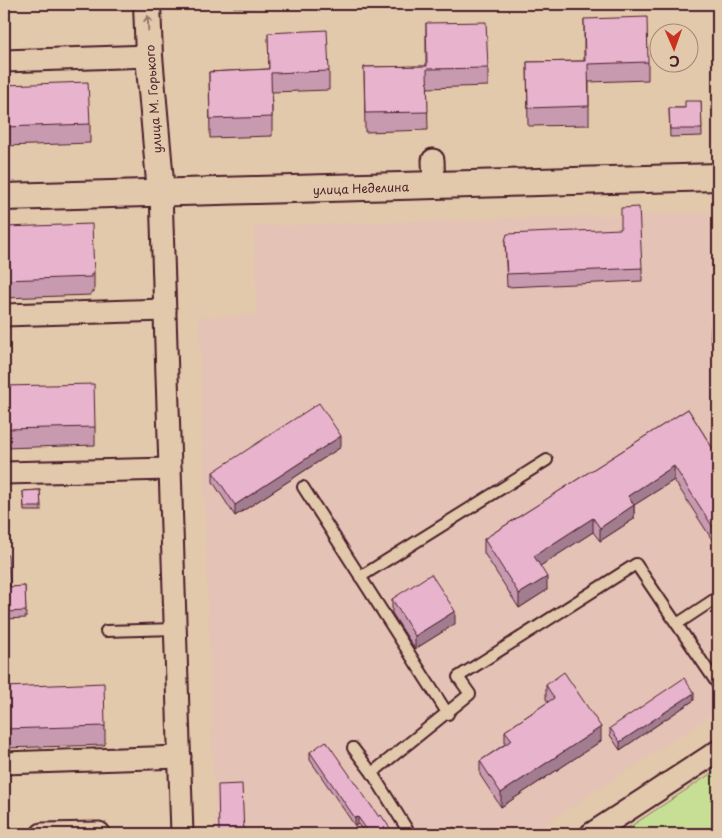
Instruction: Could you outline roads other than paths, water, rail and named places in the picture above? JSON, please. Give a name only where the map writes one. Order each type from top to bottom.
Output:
[{"type":"street","name":"улица М. Горького","points":[[147,4],[149,56],[161,193]]},
{"type":"street","points":[[4,61],[149,56]]},
{"type":"street","name":"улица Неделина","points":[[4,197],[161,193],[434,173],[718,178]]},
{"type":"street","points":[[161,193],[182,834]]},
{"type":"street","points":[[4,315],[165,310]]},
{"type":"street","points":[[4,473],[170,469]]},
{"type":"street","points":[[591,834],[718,751]]},
{"type":"street","points":[[4,763],[180,757]]},
{"type":"street","points":[[42,834],[99,833]]},
{"type":"lane","points":[[718,323],[718,341]]},
{"type":"lane","points":[[360,577],[547,460]]},
{"type":"lane","points":[[303,487],[448,714]]},
{"type":"lane","points":[[372,773],[448,714],[470,694],[458,677],[636,564],[718,685]]},
{"type":"lane","points":[[677,624],[718,597]]},
{"type":"lane","points":[[106,631],[176,629]]},
{"type":"lane","points":[[353,748],[372,773],[410,834]]}]
